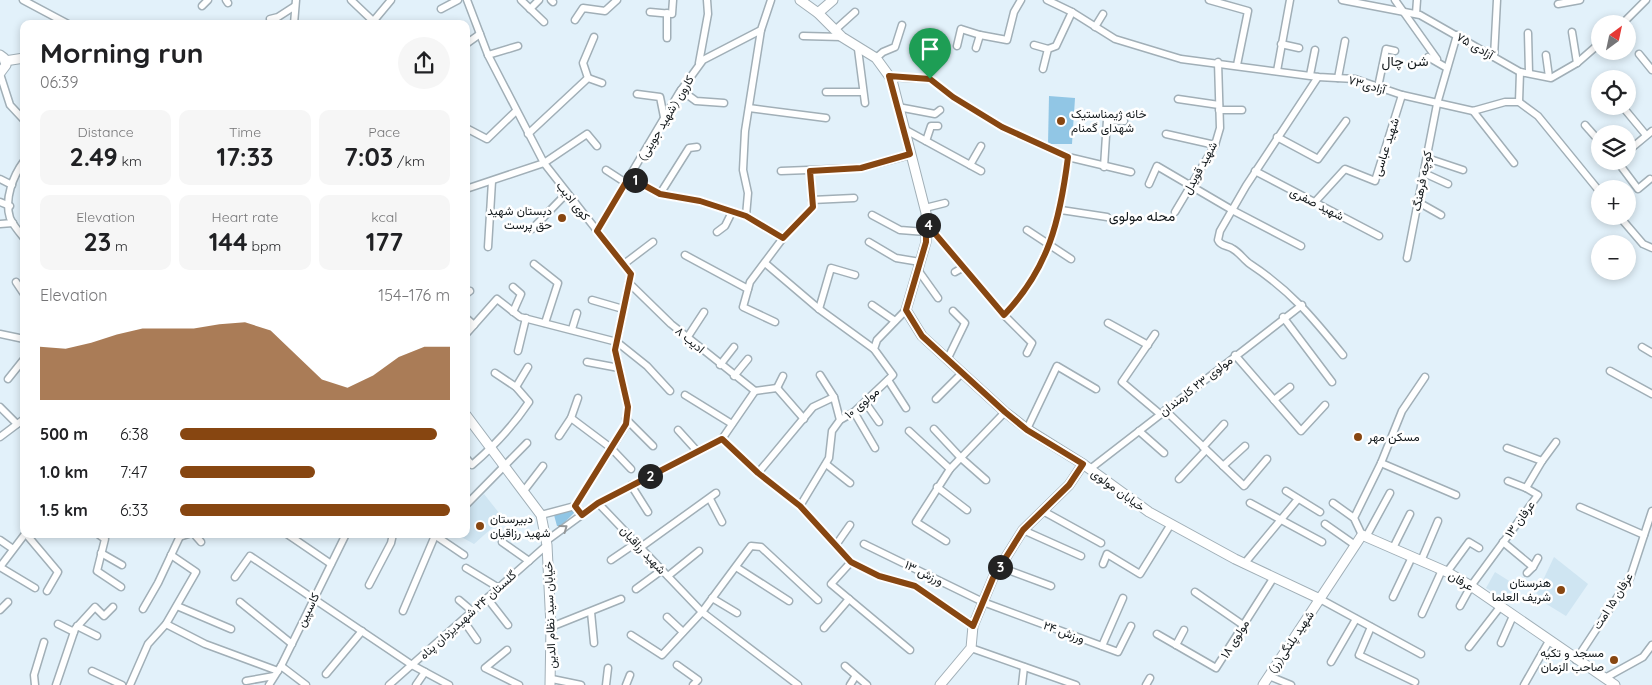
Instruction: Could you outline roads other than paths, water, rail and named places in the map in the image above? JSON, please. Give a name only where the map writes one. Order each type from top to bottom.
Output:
[{"type":"street","points":[[23,0],[60,20]]},
{"type":"street","points":[[202,6],[208,0]]},
{"type":"street","points":[[351,0],[369,20]]},
{"type":"street","points":[[374,20],[391,0]]},
{"type":"street","points":[[441,9],[458,0]]},
{"type":"street","name":"کوی ادیب","points":[[467,0],[488,55],[544,163],[631,274],[615,350],[628,407],[626,424],[575,506]]},
{"type":"street","points":[[521,0],[544,22]]},
{"type":"street","points":[[530,9],[538,0]]},
{"type":"street","points":[[575,20],[583,8],[605,11],[617,0]]},
{"type":"street","points":[[650,12],[672,14],[672,0]]},
{"type":"street","points":[[699,65],[708,14],[707,0]]},
{"type":"street","points":[[746,216],[748,193],[744,170],[749,108],[761,30],[770,0]]},
{"type":"street","points":[[765,263],[819,309],[874,349],[877,340],[906,310],[926,242],[925,208],[889,76],[876,58],[858,49],[842,37],[818,13],[800,0]]},
{"type":"street","points":[[818,13],[833,0]]},
{"type":"street","points":[[957,46],[961,29],[1007,40],[1014,12],[1021,0]]},
{"type":"street","name":"آزادی۷۳","points":[[1047,0],[1072,12],[1116,40],[1181,59],[1218,62],[1318,76],[1354,78],[1402,95],[1437,104],[1473,110],[1505,102],[1519,102]]},
{"type":"street","points":[[1209,0],[1248,11],[1236,65]]},
{"type":"street","points":[[1276,71],[1290,0]]},
{"type":"street","name":"آزادی ۷۵","points":[[1342,0],[1416,14],[1457,35],[1520,72],[1549,77]]},
{"type":"street","points":[[1395,0],[1437,59]]},
{"type":"street","points":[[1416,14],[1417,0]]},
{"type":"street","points":[[1494,57],[1497,0]]},
{"type":"street","points":[[1558,4],[1580,0]]},
{"type":"street","points":[[1631,15],[1646,0]]},
{"type":"street","points":[[270,19],[296,3]]},
{"type":"street","points":[[294,20],[296,3]]},
{"type":"street","points":[[835,30],[855,12]]},
{"type":"street","points":[[1034,44],[1048,49],[1056,46],[1072,12]]},
{"type":"street","points":[[667,13],[667,38]]},
{"type":"street","points":[[1095,27],[1103,14]]},
{"type":"street","points":[[876,58],[883,52],[895,47],[902,25]]},
{"type":"street","name":"کارون (شهید جوینی)","points":[[597,231],[681,90],[703,60],[761,30]]},
{"type":"street","points":[[1572,32],[1577,63]]},
{"type":"street","points":[[1528,33],[1529,73]]},
{"type":"street","points":[[470,41],[480,34]]},
{"type":"street","points":[[976,48],[980,35]]},
{"type":"street","name":"کوچه فرهنگ","points":[[1408,258],[1437,104],[1457,35]]},
{"type":"street","points":[[802,36],[842,37]]},
{"type":"street","points":[[588,78],[583,63],[594,37]]},
{"type":"street","points":[[1338,78],[1345,41]]},
{"type":"street","points":[[1282,44],[1299,48]]},
{"type":"street","points":[[488,55],[518,46]]},
{"type":"street","points":[[858,49],[864,102]]},
{"type":"street","points":[[1043,69],[1048,49]]},
{"type":"street","points":[[1378,87],[1386,49],[1395,51]]},
{"type":"street","points":[[1310,75],[1316,50]]},
{"type":"street","points":[[1546,56],[1549,77],[1577,63],[1591,51]]},
{"type":"street","points":[[1638,54],[1652,70]]},
{"type":"street","points":[[20,58],[2,56],[5,68],[0,74],[10,105],[20,116]]},
{"type":"street","points":[[1428,57],[1448,68]]},
{"type":"street","name":"شهید قویدل","points":[[1175,212],[1215,145],[1220,128],[1218,62]]},
{"type":"street","points":[[1520,72],[1519,102],[1538,116],[1591,181]]},
{"type":"street","points":[[889,76],[930,79],[953,97],[1002,127],[1068,157],[1131,172]]},
{"type":"street","points":[[1318,76],[1299,108],[1255,171],[1220,231],[1219,243],[1234,249],[1241,258],[1276,281],[1302,304],[1343,355]]},
{"type":"street","points":[[588,78],[602,83]]},
{"type":"street","points":[[528,134],[588,78]]},
{"type":"street","points":[[681,90],[696,101],[724,103]]},
{"type":"street","points":[[826,92],[864,92]]},
{"type":"street","points":[[637,94],[660,96],[664,118]]},
{"type":"street","name":"شهید عباسی","points":[[1314,203],[1345,169],[1375,181],[1402,95]]},
{"type":"street","points":[[1178,99],[1242,110]]},
{"type":"street","points":[[898,107],[936,114],[940,110]]},
{"type":"street","points":[[749,108],[826,118]]},
{"type":"street","points":[[1473,110],[1514,163]]},
{"type":"street","points":[[470,130],[488,139],[516,111]]},
{"type":"street","points":[[1631,115],[1649,133],[1636,144]]},
{"type":"street","points":[[1104,167],[1107,120],[1124,121]]},
{"type":"street","points":[[1277,137],[1318,159],[1346,121]]},
{"type":"street","points":[[1585,125],[1591,132]]},
{"type":"street","points":[[926,141],[931,126],[938,126]]},
{"type":"street","points":[[903,129],[982,171]]},
{"type":"street","points":[[470,186],[544,163],[587,134],[597,146]]},
{"type":"street","points":[[1166,134],[1215,145]]},
{"type":"street","points":[[970,165],[981,146]]},
{"type":"street","points":[[660,194],[689,148],[697,148]]},
{"type":"street","points":[[781,171],[861,168],[910,154]]},
{"type":"street","points":[[1004,315],[1021,298],[1050,245],[1060,210],[1068,157]]},
{"type":"street","points":[[1427,158],[1462,170]]},
{"type":"street","points":[[1149,184],[1157,166],[1232,210],[1301,246]]},
{"type":"street","points":[[20,167],[14,175],[10,206],[10,217],[20,233]]},
{"type":"street","points":[[606,170],[660,194],[700,201],[746,216],[783,238]]},
{"type":"street","points":[[1624,170],[1638,189],[1650,179]]},
{"type":"street","points":[[775,322],[743,307],[750,282],[783,238],[813,207],[810,171]]},
{"type":"street","name":"شهید صفری","points":[[1255,171],[1379,236]]},
{"type":"street","points":[[1424,173],[1448,184]]},
{"type":"street","points":[[0,179],[12,185]]},
{"type":"street","points":[[488,247],[492,180]]},
{"type":"street","points":[[532,229],[567,193]]},
{"type":"street","points":[[812,200],[854,198]]},
{"type":"street","points":[[0,202],[10,206]]},
{"type":"street","points":[[1418,202],[1440,214]]},
{"type":"street","points":[[925,208],[945,203]]},
{"type":"street","points":[[1060,210],[1107,218]]},
{"type":"street","points":[[716,232],[725,226],[732,212]]},
{"type":"street","points":[[872,215],[900,230],[926,227]]},
{"type":"street","points":[[0,224],[13,223]]},
{"type":"street","points":[[1627,225],[1643,244],[1652,248]]},
{"type":"street","points":[[926,227],[964,267],[1004,315],[1032,343],[1027,353]]},
{"type":"street","points":[[1027,230],[1071,259]]},
{"type":"street","points":[[624,264],[653,242]]},
{"type":"street","points":[[868,242],[896,258],[919,266],[938,298]]},
{"type":"street","points":[[685,256],[748,289]]},
{"type":"street","points":[[534,264],[558,283],[545,323]]},
{"type":"street","points":[[955,272],[964,267]]},
{"type":"street","points":[[819,309],[831,268],[855,274]]},
{"type":"street","points":[[16,282],[20,288]]},
{"type":"street","name":"ادیب ۸","points":[[629,283],[687,338],[755,391]]},
{"type":"street","points":[[513,287],[521,294],[513,312]]},
{"type":"street","points":[[470,330],[496,299],[513,312],[526,318],[616,342],[647,366],[670,391]]},
{"type":"street","points":[[592,300],[623,310]]},
{"type":"street","name":"مولوی ۲۳ کارمندان","points":[[1086,467],[1139,431],[1302,304]]},
{"type":"street","points":[[872,305],[895,321]]},
{"type":"street","name":"خیابان مولوی","points":[[906,310],[922,336],[1027,430],[1086,467],[1149,512],[1244,564],[1320,599]]},
{"type":"street","points":[[947,360],[965,323],[953,311]]},
{"type":"street","points":[[687,338],[704,312]]},
{"type":"street","points":[[572,329],[577,313]]},
{"type":"street","points":[[518,351],[526,318]]},
{"type":"street","points":[[1283,318],[1332,382]]},
{"type":"street","points":[[470,322],[474,325]]},
{"type":"street","points":[[1108,323],[1148,345]]},
{"type":"street","points":[[0,334],[20,337]]},
{"type":"street","points":[[1155,334],[1122,382],[1163,412],[1205,448],[1244,486],[1267,459]]},
{"type":"street","points":[[720,365],[734,347]]},
{"type":"street","points":[[1642,347],[1652,353]]},
{"type":"street","name":"مولوی ۱۰","points":[[800,506],[830,458],[832,431],[840,420],[854,412],[893,375],[874,349]]},
{"type":"street","points":[[1235,355],[1301,430],[1325,405]]},
{"type":"street","points":[[734,376],[748,359]]},
{"type":"street","points":[[587,362],[619,368]]},
{"type":"street","points":[[8,379],[20,365]]},
{"type":"street","points":[[1027,430],[1057,366],[1096,389]]},
{"type":"street","points":[[516,387],[528,367]]},
{"type":"street","points":[[1610,371],[1652,394]]},
{"type":"street","points":[[470,463],[472,465],[491,448],[515,422],[529,402],[516,387],[495,372]]},
{"type":"street","points":[[936,399],[962,373]]},
{"type":"street","points":[[820,375],[834,396],[840,420]]},
{"type":"street","points":[[777,388],[783,376]]},
{"type":"street","points":[[1354,518],[1381,463],[1402,410],[1425,377]]},
{"type":"street","points":[[888,380],[906,408]]},
{"type":"street","points":[[1274,400],[1290,387]]},
{"type":"street","points":[[777,388],[804,419]]},
{"type":"street","points":[[470,420],[541,515],[575,506],[582,515],[598,503],[631,485],[722,439],[755,391],[777,388]]},
{"type":"street","points":[[684,395],[732,424]]},
{"type":"street","points":[[758,473],[813,407],[834,396]]},
{"type":"street","points":[[559,436],[571,418],[578,398]]},
{"type":"street","points":[[865,402],[879,422]]},
{"type":"street","points":[[0,408],[17,424]]},
{"type":"street","points":[[854,412],[875,448]]},
{"type":"street","points":[[946,541],[916,522],[950,469],[1005,412]]},
{"type":"street","points":[[571,418],[612,448],[631,469]]},
{"type":"street","points":[[626,419],[653,446]]},
{"type":"street","points":[[0,437],[20,422]]},
{"type":"street","points":[[1179,479],[1224,424]]},
{"type":"street","points":[[934,429],[961,458],[986,480]]},
{"type":"street","points":[[678,430],[697,452]]},
{"type":"street","points":[[909,431],[950,469]]},
{"type":"street","points":[[1139,431],[1164,453]]},
{"type":"street","points":[[722,439],[758,473],[800,506],[851,562],[879,576],[915,586],[973,626]]},
{"type":"street","name":"عرفان ۱۳","points":[[1460,606],[1471,586],[1538,494],[1526,488],[1556,442]]},
{"type":"street","points":[[470,501],[527,443]]},
{"type":"street","points":[[1223,466],[1245,446]]},
{"type":"street","points":[[1507,448],[1542,461]]},
{"type":"street","points":[[1381,463],[1456,496]]},
{"type":"street","points":[[826,464],[850,483]]},
{"type":"street","points":[[522,492],[543,466]]},
{"type":"street","points":[[940,685],[971,648],[973,626],[983,602],[1000,567],[1023,530],[1086,467]]},
{"type":"street","points":[[1508,482],[1526,488]]},
{"type":"street","points":[[631,485],[648,512]]},
{"type":"street","points":[[937,487],[967,510]]},
{"type":"street","points":[[1286,491],[1320,512]]},
{"type":"street","points":[[611,560],[638,545],[710,499],[716,493]]},
{"type":"street","points":[[1390,493],[1364,536],[1355,545],[1320,599],[1421,654]]},
{"type":"street","points":[[710,499],[722,522]]},
{"type":"street","points":[[1244,564],[1298,499]]},
{"type":"street","name":"شهید رزاقیان","points":[[598,503],[702,612],[798,685]]},
{"type":"street","points":[[1250,503],[1322,542]]},
{"type":"street","points":[[1333,503],[1354,518],[1364,536]]},
{"type":"street","points":[[1580,507],[1644,535]]},
{"type":"street","points":[[1043,511],[1101,543]]},
{"type":"street","name":"عرفان ۱۵ امت","points":[[1576,660],[1630,578],[1652,511]]},
{"type":"street","points":[[1392,548],[1410,514]]},
{"type":"street","name":"خیابان سید نظام الدین","points":[[541,515],[547,543],[551,627],[551,682]]},
{"type":"street","name":"گلستان ۲۴ شهیدیزدان پناه","points":[[389,685],[547,543],[582,515]]},
{"type":"street","points":[[1421,561],[1438,520]]},
{"type":"street","points":[[1103,564],[1107,554],[1140,574],[1171,524]]},
{"type":"street","points":[[1325,524],[1355,545]]},
{"type":"street","points":[[836,545],[850,525]]},
{"type":"street","points":[[1023,530],[1081,556]]},
{"type":"street","name":"عرفان","points":[[1364,536],[1444,571],[1471,586],[1614,685]]},
{"type":"street","points":[[23,538],[0,567],[35,588]]},
{"type":"street","points":[[29,538],[58,572],[47,591]]},
{"type":"street","points":[[106,538],[97,571],[121,588]]},
{"type":"street","points":[[142,609],[179,538]]},
{"type":"street","points":[[198,538],[201,542]]},
{"type":"street","points":[[293,538],[331,564]]},
{"type":"street","name":"کاسپین","points":[[269,685],[292,644],[344,538]]},
{"type":"street","points":[[369,585],[392,538]]},
{"type":"street","points":[[403,611],[436,538]]},
{"type":"street","points":[[441,538],[464,555]]},
{"type":"street","points":[[0,540],[13,550]]},
{"type":"street","points":[[502,542],[529,561]]},
{"type":"street","points":[[1422,614],[1444,571],[1469,542],[1479,548]]},
{"type":"street","points":[[1503,542],[1533,567]]},
{"type":"street","name":"ورزش ۱۳","points":[[864,544],[983,602]]},
{"type":"street","points":[[631,634],[662,655],[702,612],[751,546],[761,547],[818,600]]},
{"type":"street","points":[[668,576],[699,551]]},
{"type":"street","points":[[101,553],[122,565]]},
{"type":"street","points":[[130,685],[148,644],[166,624],[196,572],[171,555]]},
{"type":"street","points":[[234,577],[250,556],[412,665],[449,685]]},
{"type":"street","points":[[1394,597],[1412,557]]},
{"type":"street","points":[[1527,573],[1538,558]]},
{"type":"street","points":[[851,562],[831,584],[910,650]]},
{"type":"street","points":[[736,567],[789,601]]},
{"type":"street","points":[[1000,567],[1050,586]]},
{"type":"street","points":[[466,568],[499,588]]},
{"type":"street","points":[[636,589],[662,570]]},
{"type":"street","name":"مولوی ۱۸","points":[[1157,634],[1216,668],[1274,578]]},
{"type":"street","points":[[1195,592],[1243,625]]},
{"type":"street","points":[[487,598],[508,625]]},
{"type":"street","points":[[712,598],[737,613]]},
{"type":"street","points":[[1102,646],[1123,598]]},
{"type":"street","points":[[551,627],[622,599]]},
{"type":"street","points":[[824,628],[849,599]]},
{"type":"street","name":"شهید پلنگی(رز)","points":[[1263,685],[1320,599]]},
{"type":"street","points":[[458,600],[472,611]]},
{"type":"street","points":[[0,610],[8,602]]},
{"type":"street","points":[[240,602],[292,644]]},
{"type":"street","name":"ورزش ۲۴","points":[[983,602],[1118,652],[1131,626]]},
{"type":"street","points":[[56,685],[75,629],[95,608],[104,616],[113,606]]},
{"type":"street","points":[[176,606],[231,629]]},
{"type":"street","points":[[1469,647],[1500,607]]},
{"type":"street","points":[[591,612],[594,643]]},
{"type":"street","points":[[1501,643],[1513,616]]},
{"type":"street","points":[[666,617],[683,632]]},
{"type":"street","points":[[1331,662],[1356,619]]},
{"type":"street","points":[[463,620],[477,640]]},
{"type":"street","points":[[58,624],[96,636]]},
{"type":"street","points":[[166,624],[205,644],[278,671],[306,685]]},
{"type":"street","points":[[1371,627],[1359,654],[1415,682]]},
{"type":"street","points":[[1176,645],[1184,630]]},
{"type":"street","points":[[326,674],[362,632]]},
{"type":"street","points":[[1524,685],[1549,641]]},
{"type":"street","points":[[35,685],[34,675],[44,642]]},
{"type":"street","points":[[1605,678],[1642,657],[1652,645]]},
{"type":"street","points":[[971,648],[1076,685]]},
{"type":"street","points":[[507,650],[485,668],[519,685]]},
{"type":"street","points":[[677,665],[698,680],[693,685]]},
{"type":"street","points":[[845,666],[867,685]]},
{"type":"street","points":[[1022,685],[1024,667]]},
{"type":"street","points":[[606,685],[608,668]]},
{"type":"street","points":[[92,671],[122,685]]},
{"type":"street","points":[[246,681],[278,671]]},
{"type":"street","points":[[416,685],[425,672]]},
{"type":"street","points":[[626,685],[630,675]]},
{"type":"street","points":[[850,685],[855,676]]},
{"type":"street","points":[[1269,676],[1291,685]]},
{"type":"street","points":[[1146,685],[1150,678]]},
{"type":"street","points":[[551,682],[581,685]]},
{"type":"place","name":"خانه ژیمناستیک شهدای گمنام","points":[[1061,121]]},
{"type":"place","name":"دبستان شهید حق پرست","points":[[562,218]]},
{"type":"place","name":"مسکن مهر","points":[[1358,437]]},
{"type":"place","name":"دبیرستان شهید رزاقیان","points":[[480,526]]},
{"type":"place","name":"هنرستان شریف العلما","points":[[1561,590]]},
{"type":"place","name":"مسجد و تکیه صاحب الزمان","points":[[1614,660]]},
{"type":"district","name":"شن چال","points":[[1405,61]]},
{"type":"district","name":"محله مولوی","points":[[1142,216]]}]
